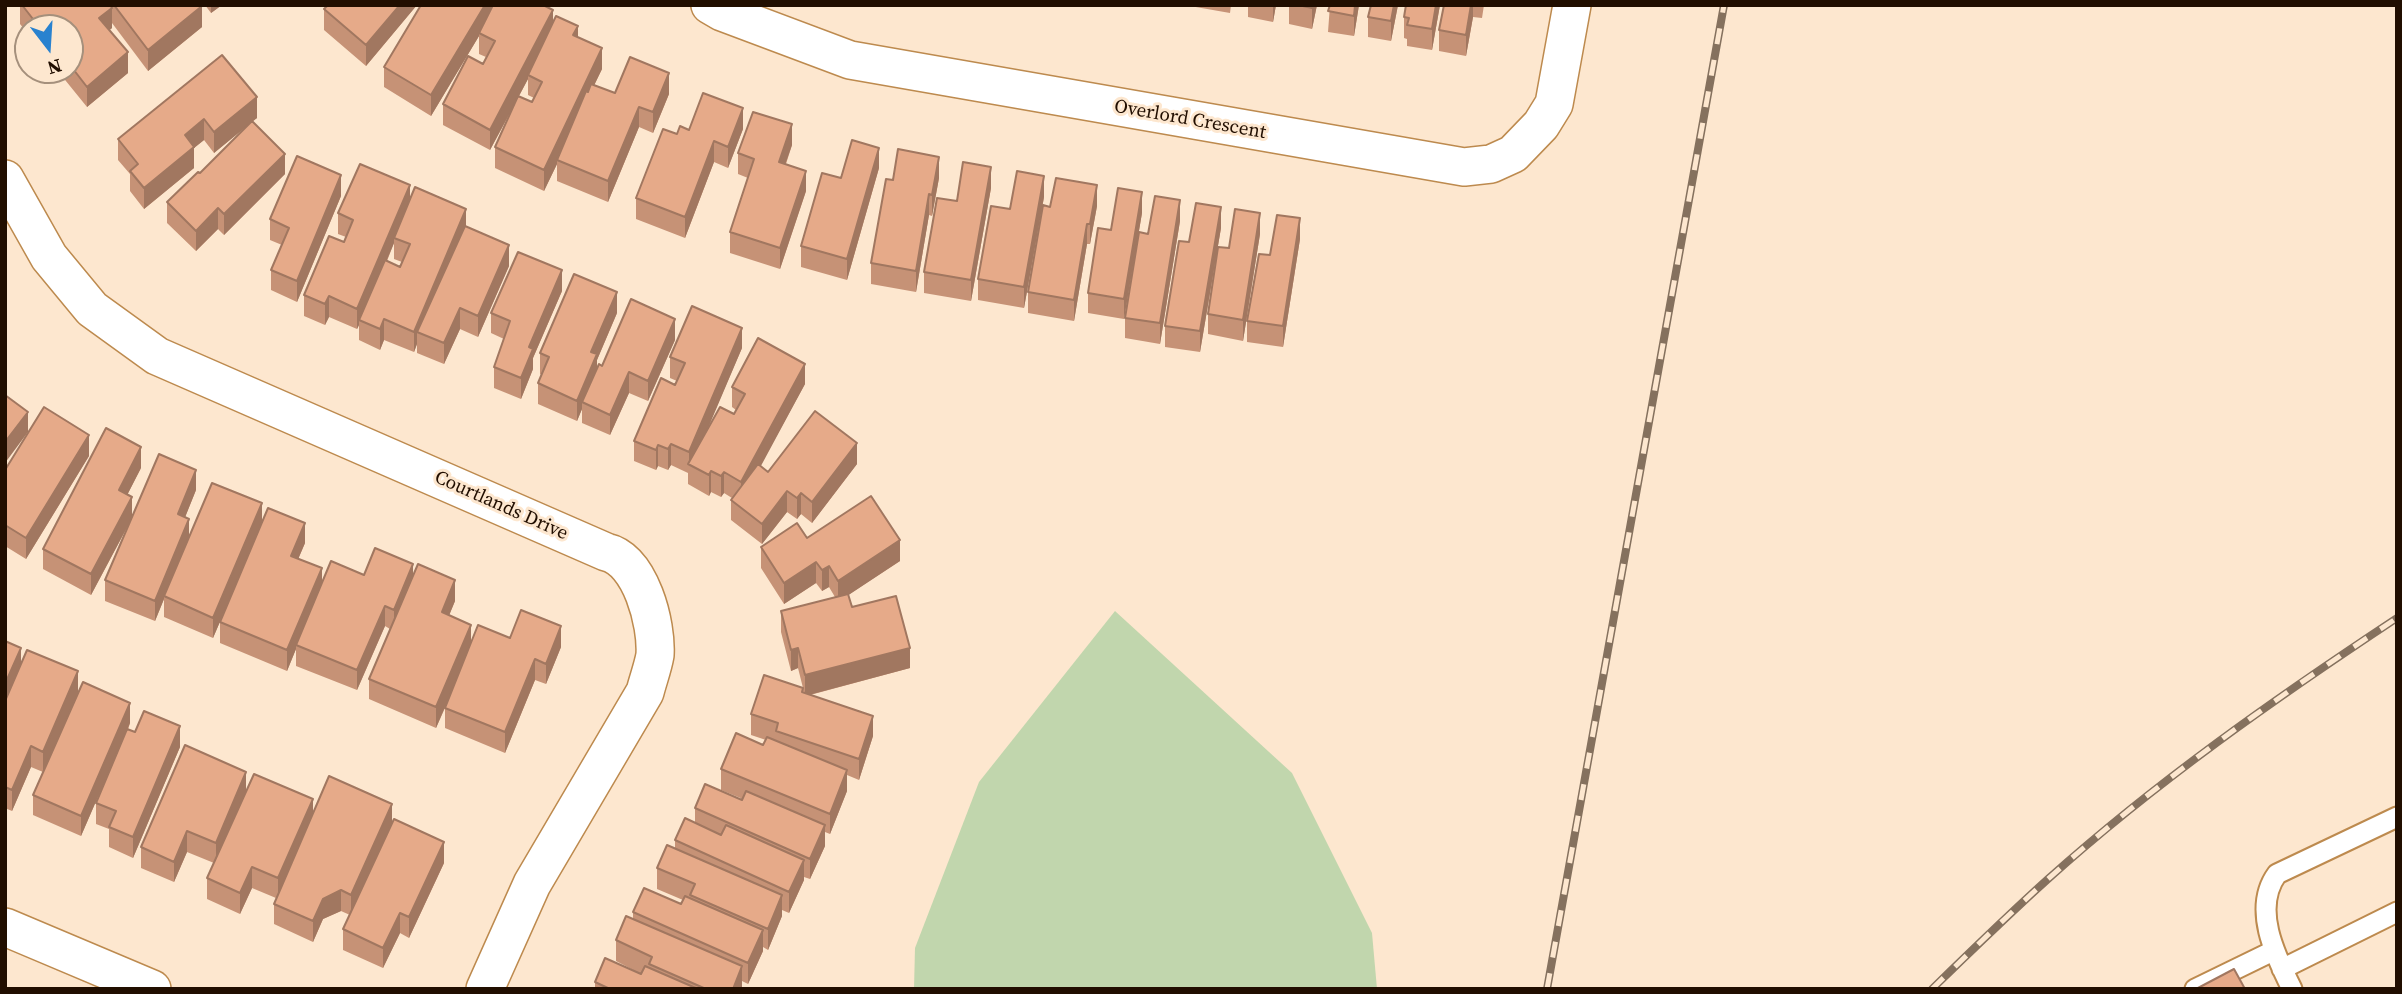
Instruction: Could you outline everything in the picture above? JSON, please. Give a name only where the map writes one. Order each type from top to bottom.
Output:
[{"type":"street","name":"Overlord Crescent","points":[[710,5],[722,12],[850,60],[1464,167],[1491,164],[1513,154],[1541,125],[1554,104],[1572,5]]},
{"type":"street","name":"Courtlands Drive","points":[[5,179],[49,257],[92,309],[157,356],[615,554],[635,576],[648,601],[655,635],[654,657],[645,692],[531,884],[485,989]]},
{"type":"street","points":[[5,927],[152,989]]},
{"type":"lane","points":[[2292,989],[2273,951],[2265,901],[2269,885],[2277,874],[2397,817]]},
{"type":"lane","points":[[2282,969],[2397,912]]},
{"type":"lane","points":[[2195,989],[2273,951]]},
{"type":"green space","points":[[1115,611],[1292,773],[1372,933],[1377,989],[914,989],[915,948],[979,782]]},
{"type":"building","points":[[22,5],[110,5],[112,8],[99,18],[128,52],[87,87],[84,83],[84,14],[29,14]]},
{"type":"building","points":[[114,5],[202,5],[202,6],[148,50]]},
{"type":"building","points":[[328,5],[400,5],[366,45],[324,9]]},
{"type":"building","points":[[421,5],[485,5],[431,95],[384,67]]},
{"type":"building","points":[[493,5],[543,5],[553,10],[490,130],[443,104],[468,56],[483,64],[495,41],[479,33]]},
{"type":"building","points":[[1330,5],[1355,5],[1354,16],[1328,11]]},
{"type":"building","points":[[1371,5],[1394,5],[1391,21],[1368,17]]},
{"type":"building","points":[[1406,5],[1436,5],[1432,29],[1407,25],[1409,18],[1404,17]]},
{"type":"building","points":[[1444,5],[1471,5],[1466,35],[1439,30]]},
{"type":"building","points":[[556,16],[578,26],[573,35],[602,48],[544,170],[495,147],[518,96],[532,102],[542,82],[528,75]]},
{"type":"building","points":[[222,55],[257,97],[214,132],[204,119],[185,135],[194,147],[144,188],[130,171],[138,164],[118,139]]},
{"type":"building","points":[[630,57],[669,73],[653,112],[639,107],[608,181],[557,160],[586,91],[588,92],[591,84],[615,93]]},
{"type":"building","points":[[703,93],[743,108],[728,147],[714,141],[685,217],[636,198],[663,129],[677,134],[680,126],[689,130]]},
{"type":"building","points":[[753,112],[792,124],[779,162],[806,171],[780,248],[730,232],[754,159],[738,153]]},
{"type":"building","points":[[252,121],[285,154],[224,214],[218,208],[196,231],[167,202]]},
{"type":"building","points":[[852,140],[879,148],[847,259],[801,246],[822,173],[841,178]]},
{"type":"building","points":[[898,149],[939,157],[932,195],[929,194],[916,271],[871,263],[886,179],[893,180]]},
{"type":"building","points":[[297,156],[341,175],[297,281],[271,270],[289,228],[270,219]]},
{"type":"building","points":[[963,162],[991,167],[971,280],[924,272],[937,198],[957,201]]},
{"type":"building","points":[[360,164],[410,185],[357,309],[329,296],[325,304],[304,295],[329,236],[344,242],[353,220],[338,213]]},
{"type":"building","points":[[1017,171],[1044,176],[1024,287],[978,279],[991,206],[1010,209]]},
{"type":"building","points":[[1056,178],[1097,185],[1090,224],[1087,224],[1074,300],[1028,292],[1043,205],[1050,207]]},
{"type":"building","points":[[415,187],[466,209],[414,332],[384,319],[380,329],[359,320],[385,260],[400,267],[410,244],[394,238]]},
{"type":"building","points":[[1118,188],[1142,192],[1124,299],[1088,293],[1098,228],[1111,230]]},
{"type":"building","points":[[1155,196],[1180,200],[1160,323],[1125,318],[1139,232],[1148,234]]},
{"type":"building","points":[[1196,203],[1221,207],[1200,331],[1165,326],[1179,241],[1189,242]]},
{"type":"building","points":[[1235,209],[1260,213],[1243,320],[1208,314],[1218,247],[1229,248]]},
{"type":"building","points":[[1277,215],[1300,218],[1283,326],[1247,321],[1259,254],[1270,255]]},
{"type":"building","points":[[465,226],[509,245],[478,316],[460,308],[444,343],[417,332]]},
{"type":"building","points":[[518,252],[562,270],[529,347],[533,349],[521,378],[494,367],[510,321],[491,313]]},
{"type":"building","points":[[574,274],[617,292],[591,352],[597,354],[577,401],[538,383],[549,357],[540,353]]},
{"type":"building","points":[[631,299],[675,319],[648,381],[629,372],[610,415],[582,402],[599,364],[602,366]]},
{"type":"building","points":[[692,306],[742,328],[689,452],[671,444],[668,449],[658,445],[656,450],[634,441],[661,378],[675,385],[685,363],[670,357]]},
{"type":"building","points":[[758,338],[805,364],[741,482],[724,472],[721,476],[711,471],[709,475],[688,464],[720,407],[734,414],[745,394],[732,387]]},
{"type":"building","points":[[5,395],[28,412],[5,442]]},
{"type":"building","points":[[44,407],[89,435],[26,538],[5,525],[5,470]]},
{"type":"building","points":[[815,411],[857,443],[812,502],[801,493],[797,498],[787,491],[762,524],[731,500],[758,464],[768,472]]},
{"type":"building","points":[[106,428],[141,447],[119,490],[132,497],[91,574],[43,549]]},
{"type":"building","points":[[159,454],[196,470],[178,514],[189,519],[155,601],[105,580]]},
{"type":"building","points":[[212,483],[262,503],[213,618],[164,596]]},
{"type":"building","points":[[871,496],[900,540],[838,581],[829,566],[822,570],[816,562],[784,583],[761,547],[797,523],[807,538]]},
{"type":"building","points":[[268,508],[305,523],[291,556],[322,568],[287,650],[220,622]]},
{"type":"building","points":[[375,548],[413,564],[394,610],[385,606],[357,670],[296,645],[331,561],[364,575]]},
{"type":"building","points":[[418,564],[455,580],[442,612],[471,625],[436,707],[369,679]]},
{"type":"building","points":[[848,594],[852,607],[896,596],[910,648],[805,675],[798,648],[791,650],[781,611]]},
{"type":"building","points":[[521,610],[561,626],[546,664],[535,659],[505,732],[445,708],[478,625],[510,638]]},
{"type":"building","points":[[5,641],[21,648],[5,684]]},
{"type":"building","points":[[27,650],[78,671],[43,752],[31,746],[12,790],[5,787],[5,701]]},
{"type":"building","points":[[764,675],[803,688],[802,692],[873,716],[859,759],[776,731],[778,723],[751,714]]},
{"type":"building","points":[[83,682],[130,703],[81,816],[33,795]]},
{"type":"building","points":[[144,711],[180,726],[133,837],[109,827],[116,811],[96,803],[127,729],[135,732]]},
{"type":"building","points":[[736,733],[763,745],[767,737],[847,770],[830,814],[721,769]]},
{"type":"building","points":[[185,745],[246,772],[216,843],[187,831],[174,862],[141,847]]},
{"type":"building","points":[[254,774],[313,799],[278,878],[252,867],[240,893],[207,878]]},
{"type":"building","points":[[329,776],[392,804],[351,895],[341,890],[323,899],[313,921],[274,904]]},
{"type":"building","points":[[705,784],[742,800],[746,791],[825,825],[810,859],[695,808]]},
{"type":"building","points":[[685,818],[721,835],[726,825],[804,860],[789,892],[675,840]]},
{"type":"building","points":[[394,819],[444,842],[409,917],[400,913],[383,948],[343,929]]},
{"type":"building","points":[[667,845],[782,895],[768,929],[690,895],[695,884],[657,868]]},
{"type":"building","points":[[644,888],[681,904],[685,896],[763,930],[748,963],[633,912]]},
{"type":"building","points":[[626,916],[742,966],[733,989],[706,989],[649,964],[652,957],[616,940]]},
{"type":"building","points":[[605,958],[641,974],[645,966],[698,989],[610,989],[595,982]]},
{"type":"building","points":[[2234,969],[2245,989],[2196,989]]},
{"type":"railway","points":[[1547,989],[1724,5]]},
{"type":"railway","points":[[1932,989],[2048,879],[2131,809],[2262,710],[2397,618]]}]
